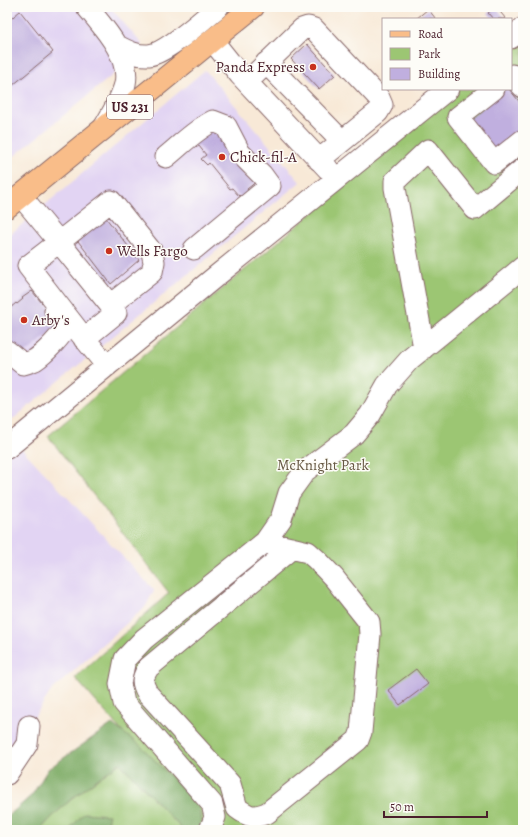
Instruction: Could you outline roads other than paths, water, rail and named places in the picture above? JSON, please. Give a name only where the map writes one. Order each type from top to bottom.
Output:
[{"type":"main road","name":"US 231","points":[[14,202],[253,7]]},
{"type":"lane","points":[[87,7],[116,45],[125,72],[125,84],[121,95],[103,129]]},
{"type":"lane","points":[[116,45],[127,51],[140,55],[150,55],[163,50],[218,7]]},
{"type":"lane","points":[[247,82],[302,29],[308,27],[314,30],[379,98],[382,105],[378,112],[319,160]]},
{"type":"lane","points":[[512,37],[523,28]]},
{"type":"lane","points":[[212,40],[247,82],[337,179]]},
{"type":"lane","points":[[266,64],[342,141]]},
{"type":"lane","points":[[512,75],[523,87]]},
{"type":"lane","points":[[7,448],[447,90]]},
{"type":"lane","points":[[493,90],[458,117],[494,163],[523,140]]},
{"type":"lane","points":[[166,157],[187,138],[213,121],[226,126],[240,153],[262,175],[270,186],[194,249]]},
{"type":"lane","points":[[424,348],[395,181],[428,150],[475,209],[523,169]]},
{"type":"lane","points":[[14,202],[59,242],[116,313],[84,339]]},
{"type":"lane","points":[[107,302],[152,272],[154,262],[152,252],[114,205],[59,242],[28,266],[84,339],[107,366]]},
{"type":"lane","points":[[210,830],[215,817],[212,804],[124,703],[120,684],[125,659],[144,639],[265,542],[281,520],[289,493],[305,471],[354,434],[370,415],[387,385],[410,359],[523,267]]},
{"type":"lane","points":[[7,351],[23,364],[34,360],[65,331],[66,325],[23,270]]},
{"type":"lane","points":[[265,542],[292,548],[308,552],[334,578],[369,622],[370,634],[361,732],[358,740],[267,813],[256,817],[247,815],[237,808],[230,784],[148,694],[143,686],[143,678],[148,668],[292,548]]},
{"type":"lane","points":[[7,774],[27,744],[29,726]]},
{"type":"place","name":"Panda Express","points":[[313,67]]},
{"type":"place","name":"Chick-fil-A","points":[[222,157]]},
{"type":"place","name":"Wells Fargo","points":[[109,251]]},
{"type":"place","name":"Arby's","points":[[24,320]]},
{"type":"park label","name":"McKnight Park","points":[[323,465]]}]
